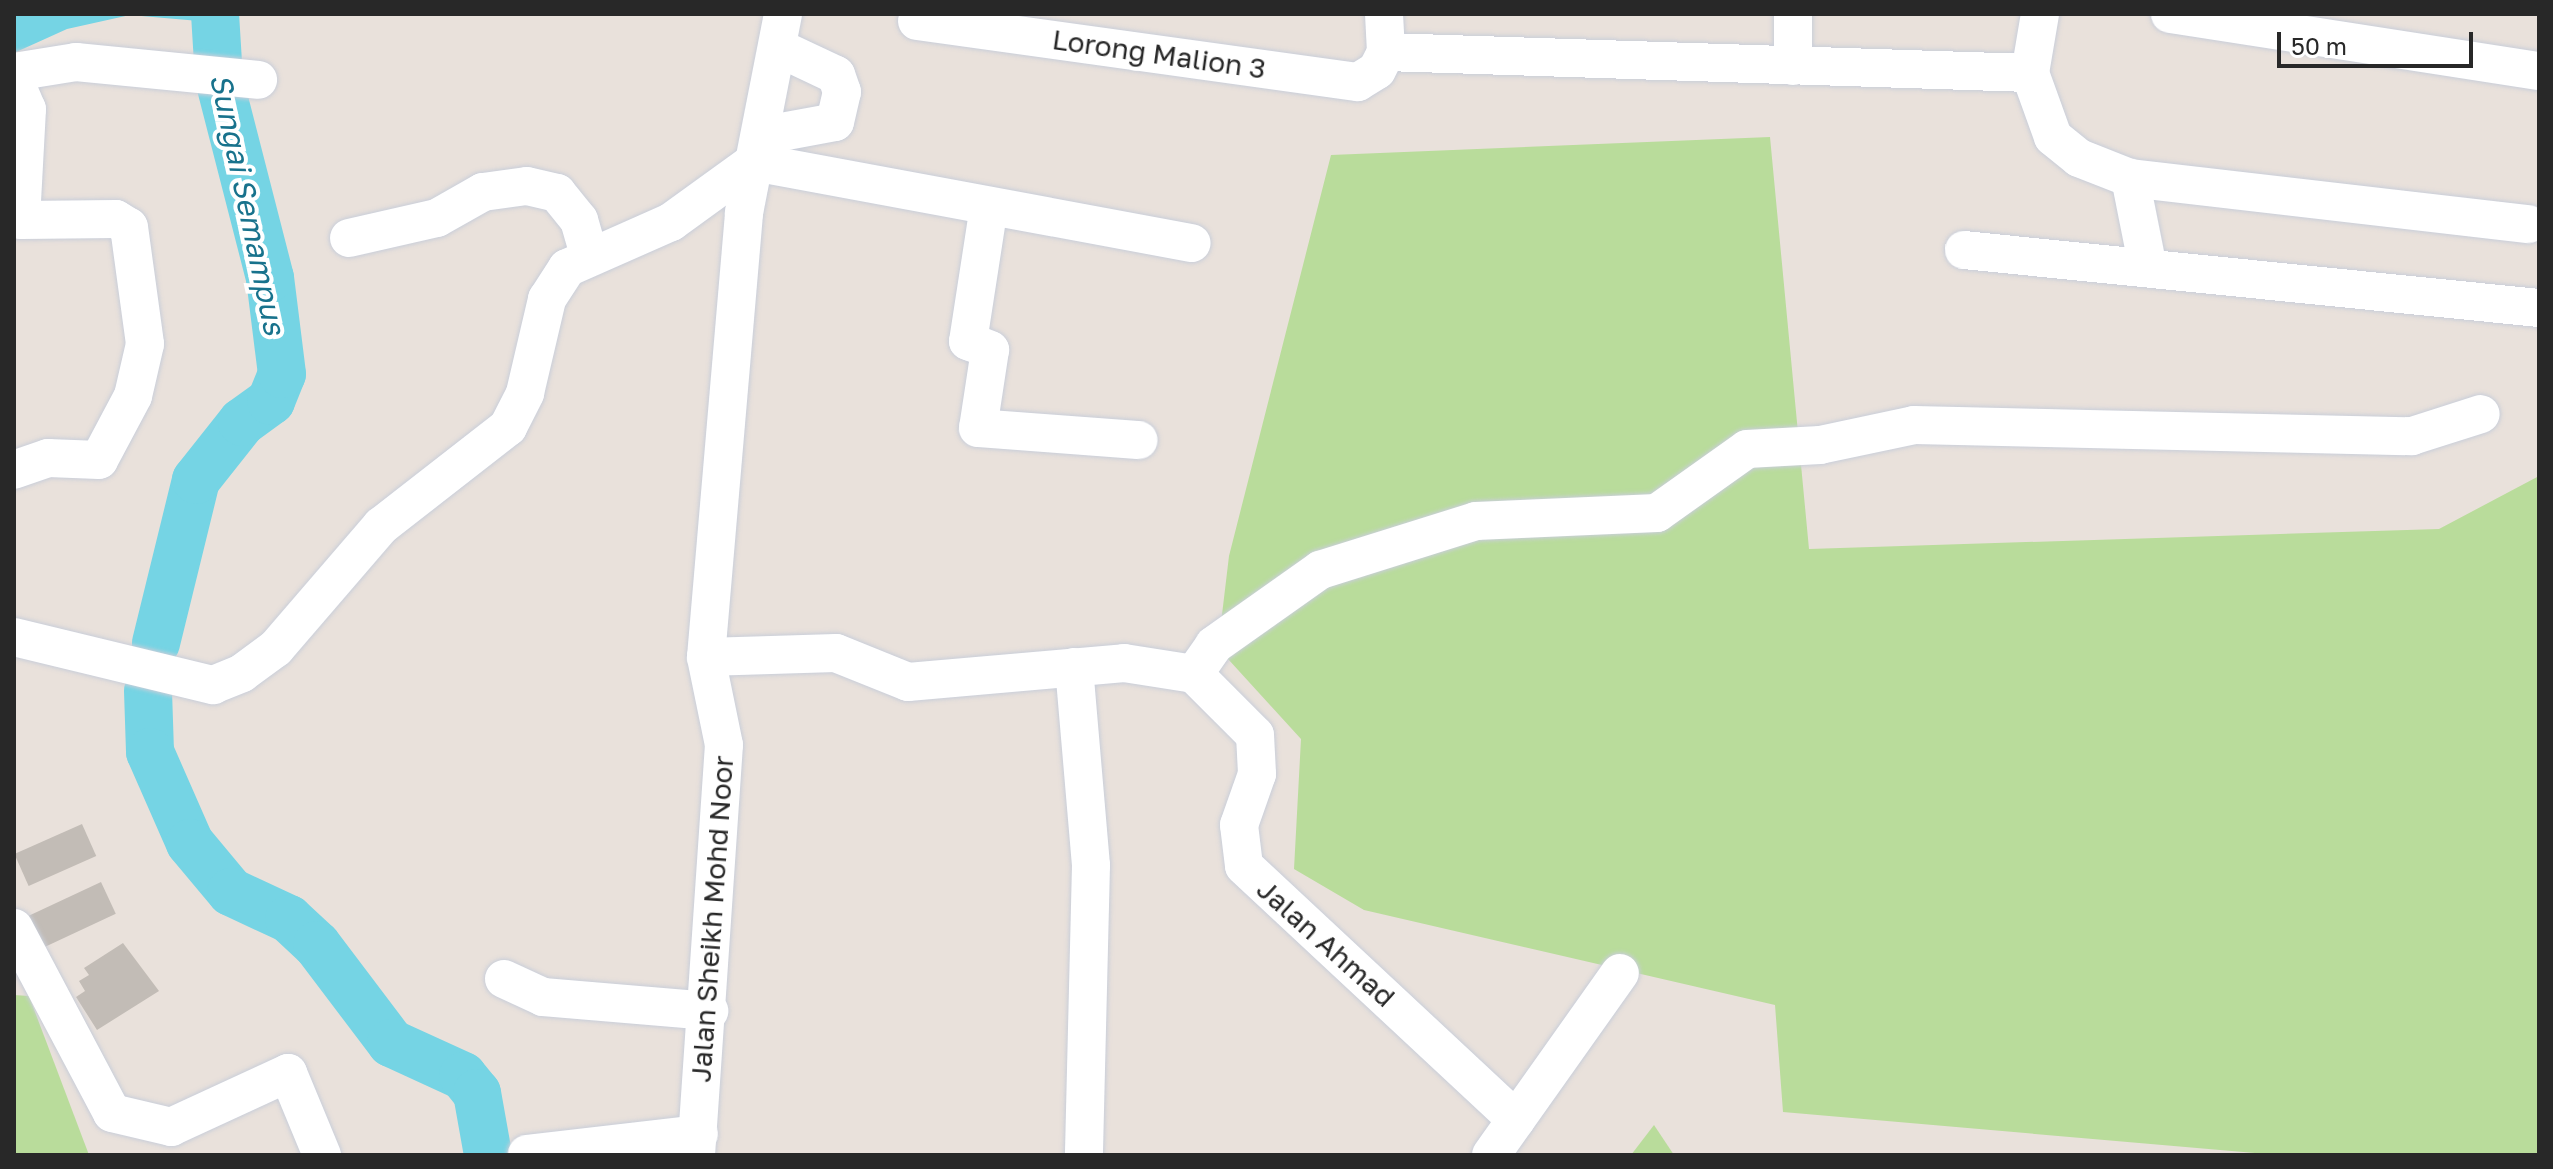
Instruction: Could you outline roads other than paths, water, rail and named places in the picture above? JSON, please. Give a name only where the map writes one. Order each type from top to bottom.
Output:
[{"type":"street","points":[[1384,14],[1386,52],[2030,73]]},
{"type":"street","points":[[1793,14],[1793,66]]},
{"type":"street","points":[[2040,14],[2030,73],[2053,137],[2079,158],[2130,178],[2528,224]]},
{"type":"street","points":[[2170,14],[2539,71]]},
{"type":"street","name":"Lorong Malion 3","points":[[917,21],[1358,82],[1377,70],[1386,52]]},
{"type":"street","points":[[14,637],[213,685],[276,648],[381,526],[508,427],[525,393],[547,299],[567,268],[589,255],[671,222],[760,149],[835,122],[842,92],[836,75],[781,31]]},
{"type":"street","name":"Jalan Sheikh Mohd Noor","points":[[697,1144],[709,1011],[724,745],[706,657],[760,149],[781,31]]},
{"type":"street","points":[[14,72],[76,62],[184,77],[249,81]]},
{"type":"street","points":[[14,79],[27,109],[21,220],[116,219],[129,227],[145,344],[133,396],[99,460],[48,458],[14,470]]},
{"type":"street","points":[[760,149],[989,206],[1192,243]]},
{"type":"street","points":[[2130,178],[2148,268]]},
{"type":"street","points":[[349,238],[437,218],[483,192],[527,186],[557,193],[579,220],[589,255]]},
{"type":"street","points":[[989,206],[968,341],[990,350],[978,428],[1139,440]]},
{"type":"street","points":[[1964,250],[2539,308]]},
{"type":"street","points":[[706,657],[846,654],[908,682],[1074,667],[1165,664],[1194,674],[1214,645],[1320,570],[1476,521],[1657,513],[1747,449],[1820,445],[1914,425],[2412,436],[2481,414]]},
{"type":"street","points":[[1074,667],[1091,865],[1084,1155]]},
{"type":"street","name":"Jalan Ahmad","points":[[1194,674],[1249,726],[1258,749],[1239,825],[1244,866],[1516,1120]]},
{"type":"street","points":[[14,928],[112,1113],[176,1141],[288,1073],[322,1155]]},
{"type":"street","points":[[1491,1155],[1620,973]]},
{"type":"street","points":[[504,979],[543,997],[709,1011]]},
{"type":"street","points":[[527,1154],[697,1144]]},
{"type":"water","points":[[14,14],[228,14],[199,21],[130,15],[67,29],[14,53]]},
{"type":"waterway","name":"Sungai Semampus","points":[[156,643],[196,480],[242,422],[271,401],[282,374],[270,278],[219,79],[215,14]]},
{"type":"waterway","name":"Sungai Semampus","points":[[148,691],[150,752],[190,843],[231,892],[289,919],[317,945],[391,1043],[463,1076],[477,1093],[488,1155]]}]
